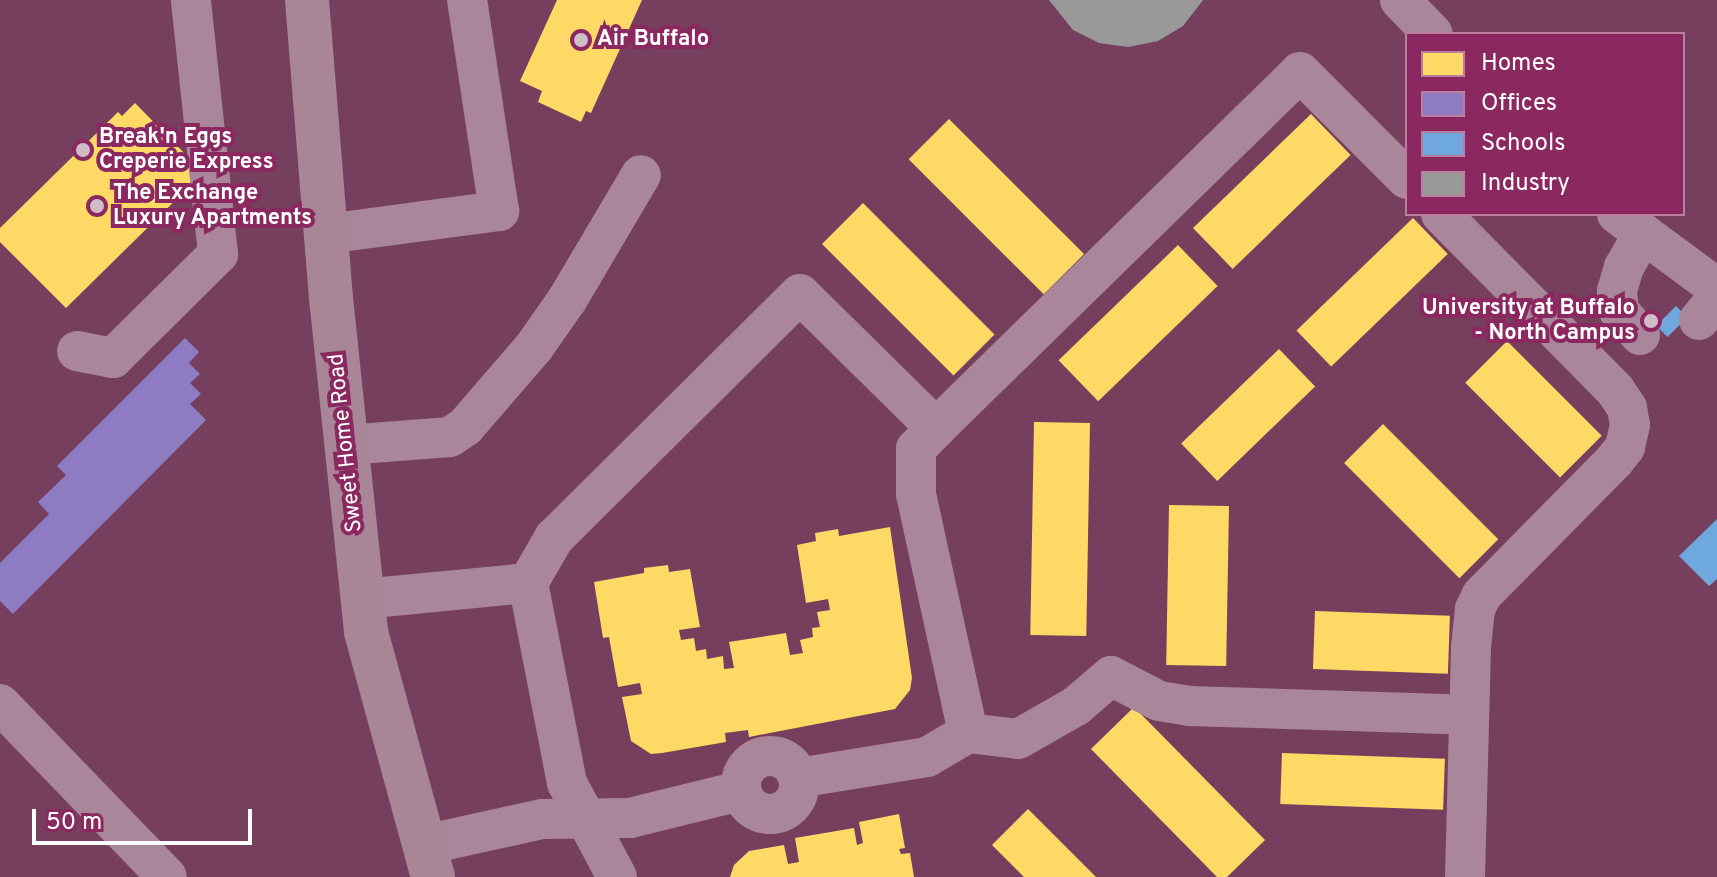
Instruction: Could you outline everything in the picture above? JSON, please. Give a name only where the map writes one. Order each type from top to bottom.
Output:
[{"type":"main road","name":"Sweet Home Road","points":[[307,0],[326,234],[366,632],[429,861]]},
{"type":"street","points":[[77,351],[113,358],[218,254],[191,0]]},
{"type":"street","points":[[326,234],[499,211],[467,0]]},
{"type":"street","points":[[1400,0],[1431,32]]},
{"type":"street","points":[[968,733],[916,494],[916,449],[1300,72],[1405,177]]},
{"type":"street","points":[[346,445],[450,437],[465,427],[534,347],[559,312],[641,175]]},
{"type":"street","points":[[1443,216],[1615,390],[1627,408],[1630,425],[1625,447],[1615,460],[1482,595],[1472,624],[1465,877]]},
{"type":"street","points":[[1630,225],[1711,302]]},
{"type":"street","points":[[1630,225],[1617,291],[1619,311],[1640,335]]},
{"type":"street","points":[[617,877],[567,783],[528,583],[554,538],[800,294],[936,428]]},
{"type":"street","points":[[362,599],[528,583]]},
{"type":"street","points":[[429,861],[542,819],[630,818],[740,791],[754,810],[776,814],[796,799],[798,778],[927,757],[968,733],[1018,739],[1076,706],[1111,676],[1159,701],[1189,706],[1468,715]]},
{"type":"street","points":[[0,704],[167,877]]},
{"type":"building: Homes","name":"Air Buffalo","points":[[557,0],[642,0],[591,113],[586,111],[581,122],[538,102],[542,91],[520,81]]},
{"type":"building: Homes","name":"The Exchange Luxury Apartments","points":[[135,103],[194,163],[193,183],[66,308],[0,242],[0,228],[118,112],[122,116]]},
{"type":"building: Homes","points":[[1311,114],[1351,155],[1233,269],[1193,228]]},
{"type":"building: Homes","points":[[949,119],[1084,254],[1044,294],[909,159]]},
{"type":"building: Homes","points":[[863,203],[995,335],[954,376],[822,244]]},
{"type":"building: Homes","points":[[1413,218],[1448,254],[1331,367],[1296,331]]},
{"type":"building: Homes","points":[[1178,245],[1218,286],[1098,401],[1059,360]]},
{"type":"building: Homes","points":[[1507,341],[1602,436],[1560,477],[1465,383]]},
{"type":"building: Homes","points":[[1279,349],[1315,386],[1217,481],[1181,443]]},
{"type":"building: Homes","points":[[1034,422],[1090,423],[1086,636],[1030,635]]},
{"type":"building: Homes","points":[[1383,424],[1498,539],[1459,578],[1344,463]]},
{"type":"building: Homes","points":[[1169,505],[1229,506],[1226,666],[1166,665]]},
{"type":"building: Homes","points":[[890,527],[912,678],[910,690],[895,709],[749,737],[748,730],[725,733],[726,742],[662,753],[651,754],[631,741],[622,697],[642,694],[640,683],[618,687],[609,637],[603,638],[594,582],[644,573],[644,568],[668,565],[669,572],[690,569],[700,627],[679,630],[681,640],[694,638],[696,651],[706,649],[707,659],[723,656],[724,669],[734,668],[729,642],[786,633],[790,655],[803,653],[800,640],[813,637],[812,628],[820,627],[817,612],[830,610],[828,599],[806,603],[797,545],[816,541],[815,533],[838,529],[839,536]]},
{"type":"building: Homes","points":[[1315,611],[1450,616],[1448,674],[1313,669]]},
{"type":"building: Homes","points":[[1134,707],[1265,840],[1227,877],[1217,877],[1091,749]]},
{"type":"building: Homes","points":[[1282,753],[1445,759],[1443,810],[1280,804]]},
{"type":"building: Homes","points":[[1028,809],[1096,877],[1024,877],[992,845]]},
{"type":"building: Homes","points":[[899,814],[905,848],[899,849],[901,854],[910,853],[914,877],[730,877],[734,865],[749,851],[784,845],[788,864],[799,862],[795,838],[854,828],[857,845],[863,843],[859,822]]},
{"type":"building: Offices","points":[[185,338],[199,352],[189,363],[200,374],[190,383],[201,394],[190,404],[206,420],[13,614],[0,601],[0,563],[49,514],[38,502],[66,475],[57,466]]},
{"type":"building: Schools","points":[[1676,306],[1687,317],[1668,337],[1656,326]]},
{"type":"building: Schools","points":[[1717,519],[1717,579],[1709,586],[1679,556]]},
{"type":"building: Industry","points":[[1049,0],[1203,0],[1183,26],[1158,41],[1128,47],[1099,43],[1073,30]]},
{"type":"place","name":"Air Buffalo","points":[[581,40]]},
{"type":"place","name":"Break'n Eggs Creperie Express","points":[[83,150]]},
{"type":"place","name":"The Exchange Luxury Apartments","points":[[97,206]]},
{"type":"place","name":"University at Buffalo - North Campus","points":[[1651,321]]}]
